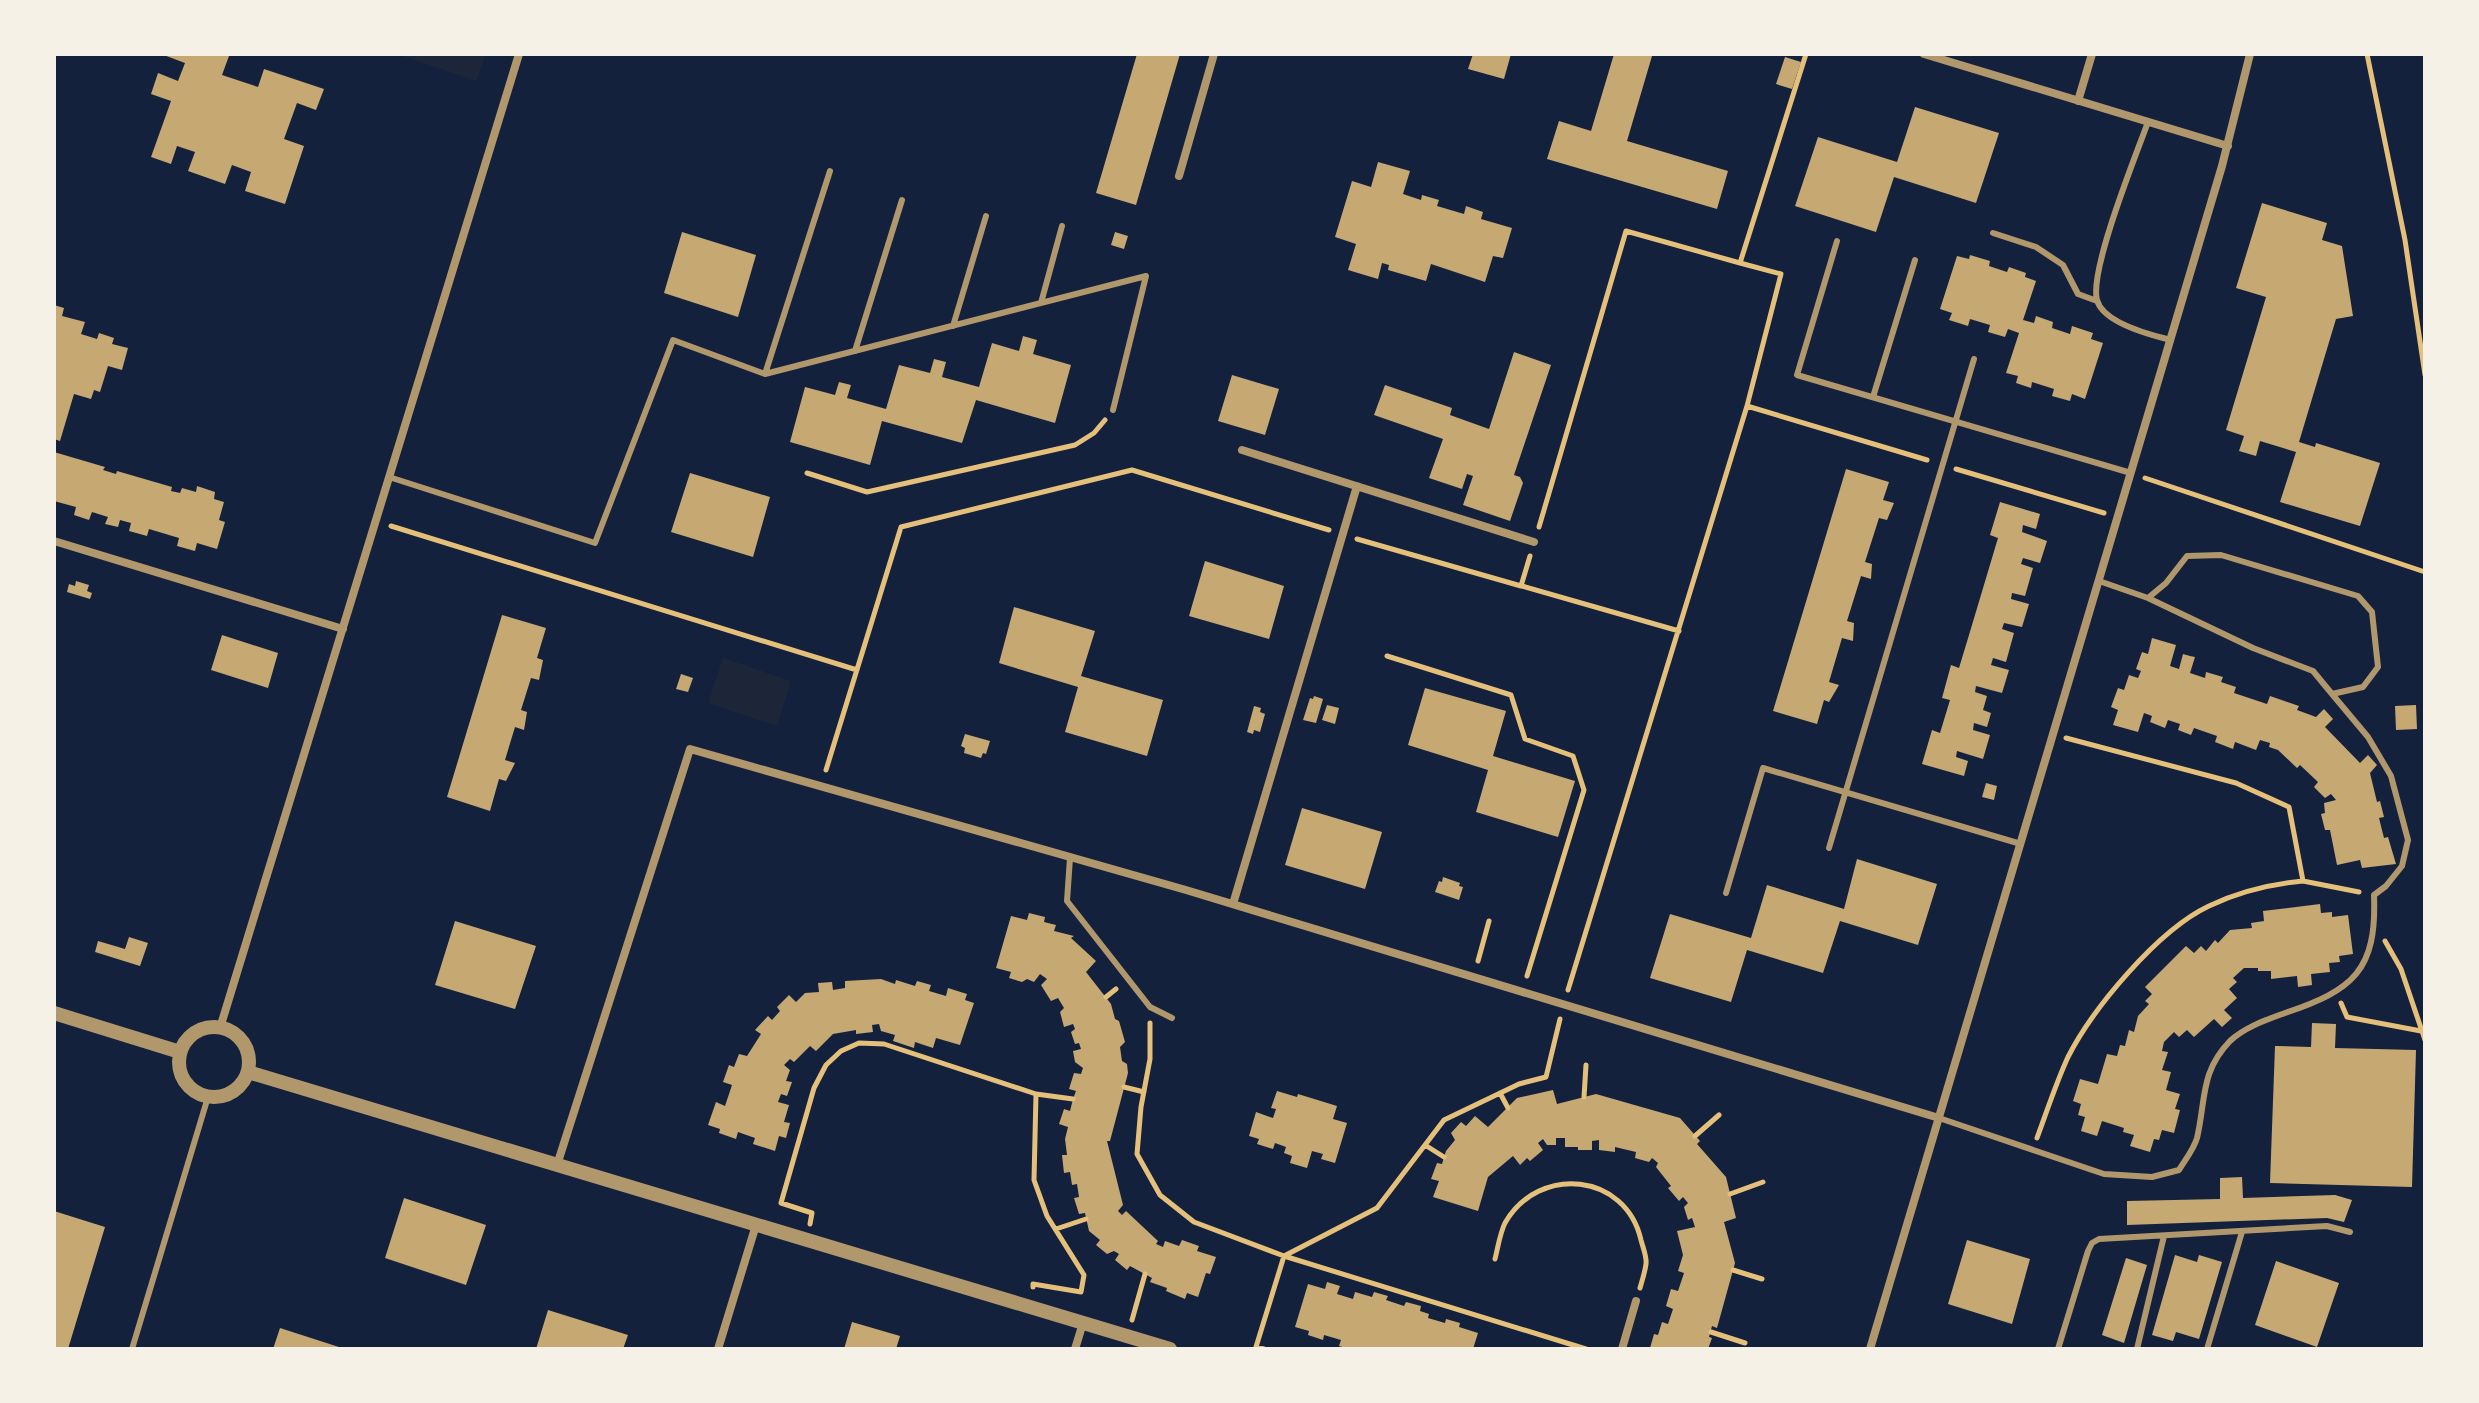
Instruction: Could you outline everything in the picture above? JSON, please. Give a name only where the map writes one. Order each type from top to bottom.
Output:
[{"type":"street","points":[[220,1028],[519,54]]},
{"type":"street","points":[[1179,176],[1214,54]]},
{"type":"street","points":[[1924,54],[2228,146]]},
{"type":"street","points":[[2078,101],[2092,54]]},
{"type":"street","points":[[1870,1349],[2228,146],[2250,54]]},
{"type":"street","points":[[1242,450],[1534,542]]},
{"type":"street","points":[[1233,904],[1357,486]]},
{"type":"street","points":[[54,541],[343,629]]},
{"type":"street","points":[[557,1165],[690,749],[1233,904],[1939,1118]]},
{"type":"street","points":[[54,1013],[180,1052]]},
{"type":"street","points":[[220,1028],[240,1039],[249,1060],[248,1072],[236,1089],[228,1094],[208,1097],[187,1085],[178,1063],[185,1042],[200,1029],[220,1028]]},
{"type":"street","points":[[248,1072],[1170,1349]]},
{"type":"street","points":[[718,1349],[756,1225]]},
{"type":"street","points":[[1622,1349],[1636,1301]]},
{"type":"street","points":[[1075,1349],[1083,1323]]},
{"type":"lane","points":[[2097,301],[2097,271],[2148,122]]},
{"type":"lane","points":[[765,374],[830,171]]},
{"type":"lane","points":[[855,351],[902,200]]},
{"type":"lane","points":[[953,326],[986,216]]},
{"type":"lane","points":[[1041,303],[1062,226]]},
{"type":"lane","points":[[1993,233],[2036,247],[2063,265],[2078,294],[2097,301],[2107,314],[2140,333],[2171,340]]},
{"type":"lane","points":[[1837,241],[1797,375],[2131,473]]},
{"type":"lane","points":[[1873,397],[1915,260]]},
{"type":"lane","points":[[389,477],[595,543],[673,340],[765,374],[1146,276],[1113,410]]},
{"type":"lane","points":[[1829,848],[1974,359]]},
{"type":"lane","points":[[2148,598],[2166,583],[2187,556],[2210,555],[2221,555],[2358,596],[2372,612],[2378,667],[2363,687],[2332,694]]},
{"type":"lane","points":[[1939,1118],[2104,1174],[2152,1177],[2179,1170],[2196,1141],[2206,1075],[2231,1041],[2258,1022],[2300,1008],[2350,984],[2364,964],[2374,929],[2374,895],[2402,866],[2408,840],[2391,776],[2368,737],[2313,671],[2253,648],[2148,598],[2099,581]]},
{"type":"lane","points":[[1726,893],[1763,768],[2021,844]]},
{"type":"lane","points":[[1070,858],[1067,901],[1150,1007],[1172,1018]]},
{"type":"lane","points":[[132,1349],[208,1097]]},
{"type":"lane","points":[[2058,1349],[2092,1243],[2099,1239],[2327,1226],[2350,1232]]},
{"type":"lane","points":[[2207,1349],[2242,1232]]},
{"type":"lane","points":[[2137,1349],[2164,1236]]},
{"type":"path","points":[[1740,263],[1806,54]]},
{"type":"path","points":[[2367,54],[2405,240],[2425,375]]},
{"type":"path","points":[[1264,1349],[1256,1347],[1284,1256],[1377,1208],[1444,1120],[1519,1084],[1546,1077],[1564,1005],[1747,406],[1781,274],[1626,231],[1521,586]]},
{"type":"path","points":[[1747,406],[2118,518]]},
{"type":"path","points":[[807,473],[867,492],[1075,445],[1094,433],[1113,410]]},
{"type":"path","points":[[821,786],[901,527],[1132,470],[1679,631]]},
{"type":"path","points":[[2131,473],[2425,572]]},
{"type":"path","points":[[376,521],[857,670]]},
{"type":"path","points":[[1387,656],[1511,695],[1525,739],[1573,756],[1584,790],[1522,992]]},
{"type":"path","points":[[2053,735],[2236,783],[2289,807],[2303,881]]},
{"type":"path","points":[[2032,1150],[2069,1057],[2106,999],[2163,937],[2207,906],[2269,884],[2303,881],[2374,895]]},
{"type":"path","points":[[1474,977],[1489,921]]},
{"type":"path","points":[[2374,929],[2389,946],[2401,969],[2425,1040]]},
{"type":"path","points":[[2336,990],[2347,1017],[2421,1031]]},
{"type":"path","points":[[1150,1007],[1150,1059],[1137,1154],[1160,1195],[1194,1222],[1284,1256],[1586,1349]]},
{"type":"path","points":[[807,1240],[812,1213],[781,1203],[814,1088],[826,1065],[841,1051],[859,1043],[884,1044],[1036,1094],[1073,1099]]},
{"type":"path","points":[[1584,1097],[1586,1065]]},
{"type":"path","points":[[1124,1087],[1144,1092]]},
{"type":"path","points":[[1500,1093],[1508,1108]]},
{"type":"path","points":[[1028,1306],[1033,1284],[1081,1292],[1084,1275],[1047,1216],[1034,1180],[1036,1094]]},
{"type":"path","points":[[1695,1136],[1719,1115]]},
{"type":"path","points":[[1425,1145],[1444,1157]]},
{"type":"path","points":[[1730,1194],[1763,1182]]},
{"type":"path","points":[[1495,1259],[1504,1224],[1523,1200],[1555,1184],[1592,1185],[1622,1201],[1638,1225],[1646,1262],[1636,1301]]},
{"type":"path","points":[[1056,1229],[1086,1219]]},
{"type":"path","points":[[1733,1270],[1762,1279]]},
{"type":"path","points":[[1127,1336],[1145,1274]]},
{"type":"path","points":[[1711,1332],[1745,1343]]},
{"type":"shaded area","points":[[397,54],[486,54],[476,81]]},
{"type":"shaded area","points":[[723,658],[791,681],[777,726],[708,703]]},
{"type":"building","points":[[161,54],[223,54],[229,56],[222,75],[258,87],[264,69],[324,89],[316,110],[297,103],[284,139],[304,146],[285,204],[245,191],[251,172],[232,165],[225,184],[188,171],[195,152],[177,146],[171,164],[151,157],[171,101],[151,94],[158,73],[178,81],[185,63]]},
{"type":"building","points":[[1137,54],[1180,54],[1136,205],[1096,193]]},
{"type":"building","points":[[1473,54],[1511,54],[1504,79],[1468,69]]},
{"type":"building","points":[[1614,54],[1652,56],[1627,141],[1728,171],[1717,209],[1547,159],[1559,121],[1591,131]]},
{"type":"building","points":[[1785,57],[1801,62],[1792,89],[1776,84]]},
{"type":"building","points":[[1915,107],[1999,133],[1976,203],[1894,177],[1876,232],[1795,206],[1818,137],[1897,162]]},
{"type":"building","points":[[1378,162],[1410,171],[1403,194],[1421,200],[1422,195],[1439,200],[1437,206],[1464,214],[1466,206],[1483,212],[1481,219],[1512,228],[1503,258],[1493,256],[1485,282],[1431,264],[1426,281],[1388,270],[1389,265],[1382,263],[1378,279],[1348,270],[1356,244],[1335,237],[1352,181],[1371,187]]},
{"type":"building","points":[[2262,203],[2327,223],[2322,240],[2342,246],[2353,316],[2336,319],[2299,442],[2315,447],[2316,443],[2380,463],[2360,526],[2280,502],[2296,452],[2260,441],[2256,456],[2239,451],[2244,436],[2226,430],[2266,297],[2236,288]]},
{"type":"building","points":[[682,232],[756,255],[738,317],[664,293]]},
{"type":"building","points":[[1115,232],[1128,236],[1124,249],[1111,245]]},
{"type":"building","points":[[1970,255],[1990,261],[1989,266],[2007,272],[2009,267],[2026,273],[2025,277],[2036,281],[2023,320],[2034,323],[2036,316],[2053,322],[2052,328],[2070,334],[2072,326],[2093,333],[2091,339],[2103,343],[2085,399],[2072,394],[2070,401],[2052,396],[2054,389],[2032,382],[2031,388],[2016,383],[2018,376],[2006,373],[2019,333],[2008,329],[2005,337],[1988,332],[1990,325],[1970,319],[1968,326],[1949,320],[1952,313],[1940,309],[1957,256],[1969,259]]},
{"type":"building","points":[[54,305],[64,308],[62,316],[85,322],[81,334],[97,339],[99,333],[114,338],[112,344],[128,348],[122,370],[108,366],[100,392],[94,390],[91,399],[74,394],[60,441],[54,439]]},
{"type":"building","points":[[1023,336],[1037,340],[1033,354],[1071,365],[1055,423],[976,400],[962,443],[882,421],[870,465],[790,442],[805,387],[835,395],[839,382],[851,385],[847,398],[886,409],[899,365],[930,373],[934,359],[946,362],[942,377],[979,387],[992,343],[1019,351]]},
{"type":"building","points":[[1514,352],[1551,365],[1514,475],[1520,477],[1523,483],[1510,521],[1463,505],[1473,476],[1467,474],[1462,489],[1429,478],[1443,439],[1374,415],[1385,385],[1452,408],[1450,415],[1489,429]]},
{"type":"building","points":[[1232,375],[1279,389],[1265,435],[1218,421]]},
{"type":"building","points":[[54,452],[105,467],[103,470],[116,474],[117,471],[172,487],[171,491],[180,493],[182,488],[196,492],[197,486],[215,492],[214,499],[224,502],[219,520],[225,522],[217,549],[197,543],[195,551],[177,546],[179,538],[149,529],[147,536],[129,531],[131,523],[120,520],[118,527],[105,524],[108,517],[92,512],[89,520],[74,515],[76,507],[54,501]]},
{"type":"building","points":[[1846,469],[1889,482],[1883,500],[1894,503],[1887,520],[1879,518],[1865,562],[1872,564],[1871,579],[1861,576],[1847,621],[1854,623],[1853,641],[1842,638],[1829,682],[1839,685],[1829,702],[1824,700],[1817,724],[1773,711]]},
{"type":"building","points":[[690,473],[770,497],[753,557],[671,532]]},
{"type":"building","points":[[2000,502],[2040,514],[2036,529],[2023,525],[2022,532],[2047,541],[2040,563],[2023,558],[2021,564],[2033,568],[2025,596],[2012,593],[2011,599],[2029,604],[2022,627],[2004,623],[2002,629],[2014,633],[2006,662],[1993,658],[1991,665],[2009,670],[2002,693],[1976,686],[1975,692],[1987,696],[1983,710],[1991,713],[1987,727],[1974,723],[1973,730],[1990,735],[1983,759],[1957,751],[1956,757],[1968,761],[1964,776],[1922,764],[1932,730],[1940,733],[1950,700],[1942,698],[1951,665],[1959,668],[1998,538],[1990,535]]},
{"type":"building","points":[[1205,561],[1284,586],[1269,639],[1189,616]]},
{"type":"building","points":[[76,581],[89,585],[87,591],[92,593],[90,599],[67,592],[69,584],[75,586]]},
{"type":"building","points":[[1014,607],[1095,631],[1081,676],[1163,700],[1147,756],[1065,732],[1078,687],[999,663]]},
{"type":"building","points":[[502,615],[546,628],[537,658],[543,660],[539,680],[531,678],[521,710],[527,712],[524,730],[515,727],[505,760],[515,763],[506,781],[499,779],[490,811],[447,797]]},
{"type":"building","points":[[222,635],[278,653],[268,688],[211,670]]},
{"type":"building","points":[[2152,638],[2176,645],[2170,666],[2179,669],[2183,654],[2195,657],[2190,673],[2205,678],[2206,672],[2223,677],[2221,682],[2236,687],[2234,693],[2267,704],[2270,696],[2299,706],[2297,710],[2316,717],[2324,709],[2333,719],[2325,727],[2360,763],[2368,755],[2377,765],[2370,773],[2384,817],[2379,818],[2384,838],[2388,837],[2396,864],[2362,868],[2360,860],[2337,865],[2330,830],[2325,830],[2321,814],[2325,813],[2324,803],[2336,800],[2331,794],[2325,798],[2314,787],[2318,782],[2300,765],[2297,768],[2278,750],[2269,747],[2270,743],[2260,740],[2256,750],[2235,742],[2233,749],[2215,742],[2217,736],[2194,728],[2191,735],[2178,730],[2180,724],[2168,720],[2165,728],[2150,722],[2152,716],[2144,713],[2138,732],[2113,725],[2118,710],[2111,707],[2118,688],[2124,690],[2129,675],[2138,678],[2141,671],[2136,669],[2142,652],[2148,654]]},
{"type":"building","points":[[681,674],[693,678],[688,692],[676,689]]},
{"type":"building","points":[[1425,688],[1506,711],[1493,756],[1575,781],[1558,837],[1476,812],[1488,770],[1408,745]]},
{"type":"building","points":[[1310,698],[1323,699],[1316,723],[1303,720]]},
{"type":"building","points":[[1327,705],[1339,708],[1335,724],[1322,720]]},
{"type":"building","points":[[2416,705],[2417,729],[2396,730],[2395,706]]},
{"type":"building","points":[[1254,706],[1261,708],[1260,712],[1265,714],[1260,732],[1254,730],[1253,734],[1247,732]]},
{"type":"building","points":[[965,734],[990,741],[986,754],[983,753],[981,758],[964,753],[965,748],[961,746]]},
{"type":"building","points":[[1986,783],[1997,786],[1994,800],[1982,797]]},
{"type":"building","points":[[1302,808],[1382,832],[1365,889],[1285,865]]},
{"type":"building","points":[[1857,859],[1937,884],[1918,945],[1840,921],[1823,973],[1747,950],[1731,1002],[1650,978],[1670,914],[1751,938],[1767,885],[1844,909]]},
{"type":"building","points":[[1443,877],[1463,887],[1459,900],[1435,892]]},
{"type":"building","points":[[2320,904],[2321,913],[2332,912],[2332,917],[2348,915],[2353,954],[2339,956],[2340,962],[2329,963],[2330,972],[2311,974],[2312,985],[2298,987],[2297,976],[2271,979],[2271,971],[2244,968],[2233,978],[2237,982],[2229,989],[2237,998],[2224,1010],[2232,1018],[2222,1027],[2214,1019],[2194,1037],[2187,1030],[2179,1037],[2174,1032],[2164,1042],[2162,1051],[2168,1052],[2162,1070],[2171,1072],[2166,1090],[2180,1094],[2175,1109],[2180,1110],[2174,1133],[2162,1130],[2159,1140],[2154,1139],[2150,1152],[2130,1146],[2134,1135],[2123,1132],[2124,1128],[2102,1121],[2097,1136],[2081,1131],[2085,1117],[2078,1115],[2081,1104],[2073,1101],[2080,1079],[2098,1084],[2107,1054],[2117,1056],[2120,1045],[2125,1046],[2129,1030],[2134,1032],[2138,1016],[2149,1004],[2145,1001],[2152,994],[2145,987],[2186,946],[2194,953],[2201,946],[2206,951],[2230,930],[2252,928],[2251,923],[2264,921],[2263,911]]},
{"type":"building","points":[[1029,913],[1045,917],[1044,922],[1056,925],[1054,931],[1074,936],[1071,938],[1096,961],[1086,972],[1111,1004],[1115,1019],[1119,1021],[1125,1042],[1120,1047],[1122,1061],[1127,1064],[1128,1073],[1110,1141],[1107,1141],[1123,1205],[1118,1211],[1122,1215],[1126,1211],[1158,1241],[1156,1244],[1163,1247],[1165,1241],[1179,1246],[1182,1240],[1199,1246],[1197,1251],[1216,1257],[1210,1274],[1206,1273],[1198,1297],[1187,1293],[1185,1299],[1150,1282],[1152,1278],[1130,1266],[1127,1270],[1115,1260],[1119,1254],[1114,1251],[1107,1254],[1096,1245],[1100,1240],[1089,1231],[1085,1213],[1079,1214],[1074,1198],[1079,1197],[1077,1184],[1072,1185],[1070,1172],[1064,1173],[1062,1155],[1067,1155],[1065,1139],[1068,1127],[1059,1124],[1064,1109],[1070,1111],[1076,1091],[1069,1089],[1074,1073],[1081,1074],[1083,1068],[1075,1062],[1073,1051],[1081,1049],[1079,1043],[1075,1044],[1071,1032],[1075,1029],[1073,1024],[1064,1027],[1060,1012],[1064,1008],[1058,998],[1051,1001],[1041,985],[1047,979],[1040,974],[1034,982],[1027,979],[1022,982],[1009,978],[1011,972],[996,968],[1011,916],[1027,920]]},
{"type":"building","points":[[455,921],[536,946],[515,1009],[435,985]]},
{"type":"building","points":[[129,937],[148,943],[140,966],[95,952],[98,941],[125,949]]},
{"type":"building","points":[[881,979],[915,986],[917,981],[931,985],[929,991],[946,996],[948,988],[967,994],[965,1000],[974,1003],[960,1045],[936,1038],[933,1048],[915,1042],[914,1048],[893,1041],[895,1035],[881,1031],[879,1024],[872,1025],[873,1032],[856,1034],[856,1030],[833,1034],[816,1051],[810,1046],[794,1062],[790,1059],[784,1065],[790,1070],[786,1081],[792,1082],[787,1096],[781,1094],[778,1102],[789,1105],[784,1122],[790,1123],[786,1138],[779,1136],[775,1151],[753,1144],[755,1138],[738,1132],[736,1139],[708,1125],[716,1102],[725,1106],[732,1085],[723,1082],[729,1065],[734,1067],[739,1054],[747,1056],[761,1034],[755,1030],[768,1016],[772,1020],[780,1011],[777,1007],[789,995],[796,1002],[805,993],[819,992],[818,983],[832,982],[833,990],[845,988],[845,981]]},
{"type":"building","points":[[2312,1023],[2336,1024],[2335,1048],[2416,1050],[2412,1187],[2270,1183],[2275,1046],[2311,1047]]},
{"type":"building","points":[[1553,1090],[1557,1104],[1596,1094],[1680,1118],[1700,1141],[1697,1144],[1726,1177],[1736,1218],[1724,1222],[1735,1263],[1717,1328],[1712,1326],[1708,1349],[1650,1348],[1662,1322],[1668,1324],[1673,1309],[1666,1306],[1671,1289],[1678,1291],[1684,1273],[1678,1271],[1683,1255],[1677,1231],[1695,1227],[1692,1218],[1688,1220],[1684,1207],[1688,1203],[1683,1197],[1679,1201],[1668,1188],[1671,1186],[1652,1158],[1649,1162],[1635,1158],[1636,1152],[1615,1147],[1615,1152],[1599,1150],[1599,1140],[1592,1141],[1592,1150],[1578,1150],[1578,1147],[1565,1147],[1565,1138],[1556,1138],[1556,1145],[1547,1145],[1543,1139],[1538,1143],[1543,1150],[1530,1161],[1527,1158],[1520,1165],[1513,1156],[1488,1177],[1478,1211],[1433,1197],[1439,1181],[1431,1179],[1437,1163],[1442,1164],[1446,1151],[1455,1140],[1451,1133],[1461,1122],[1466,1126],[1475,1116],[1488,1127],[1517,1098]]},
{"type":"building","points":[[1277,1091],[1337,1106],[1333,1119],[1347,1123],[1335,1163],[1321,1159],[1323,1154],[1312,1151],[1307,1168],[1290,1163],[1292,1156],[1284,1153],[1286,1147],[1275,1143],[1273,1149],[1257,1144],[1259,1139],[1249,1136],[1256,1112],[1273,1118],[1276,1109],[1271,1108]]},
{"type":"building","points":[[2242,1177],[2243,1198],[2335,1195],[2352,1200],[2344,1222],[2327,1218],[2127,1225],[2127,1201],[2220,1199],[2220,1178]]},
{"type":"building","points":[[404,1198],[486,1225],[466,1285],[385,1258]]},
{"type":"building","points":[[54,1211],[105,1227],[68,1349],[54,1349]]},
{"type":"building","points":[[1967,1240],[2030,1259],[2012,1324],[1948,1304]]},
{"type":"building","points":[[2175,1255],[2197,1262],[2199,1255],[2222,1262],[2199,1339],[2176,1332],[2173,1341],[2152,1335]]},
{"type":"building","points":[[2126,1258],[2147,1265],[2124,1343],[2102,1335]]},
{"type":"building","points":[[2276,1261],[2339,1283],[2317,1347],[2255,1325]]},
{"type":"building","points":[[1327,1282],[1340,1286],[1337,1294],[1353,1299],[1355,1292],[1372,1297],[1374,1292],[1404,1306],[1406,1302],[1421,1306],[1420,1311],[1429,1314],[1428,1318],[1460,1323],[1459,1327],[1478,1333],[1473,1349],[1349,1349],[1339,1346],[1341,1340],[1324,1335],[1323,1340],[1308,1335],[1309,1331],[1295,1327],[1308,1284],[1325,1289]]},
{"type":"building","points":[[548,1310],[628,1335],[623,1349],[536,1349]]},
{"type":"building","points":[[852,1322],[900,1336],[896,1349],[844,1349]]},
{"type":"building","points":[[280,1328],[342,1348],[342,1349],[273,1349]]}]
